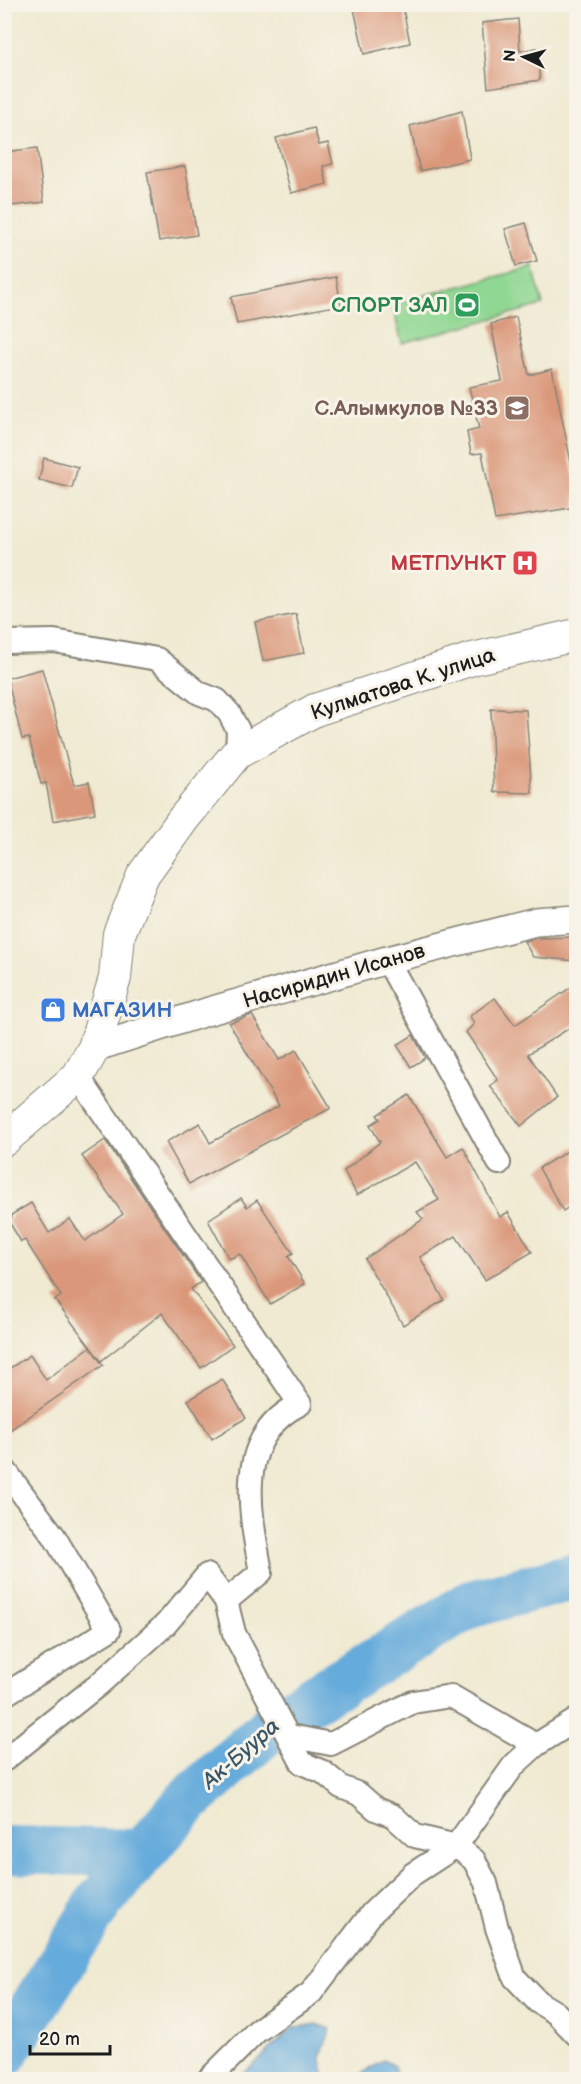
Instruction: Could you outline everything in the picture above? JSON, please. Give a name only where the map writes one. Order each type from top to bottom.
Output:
[{"type":"main road","name":"Кулматова К. улица","points":[[4,1140],[78,1076],[94,1048],[115,978],[119,934],[143,875],[184,818],[237,753],[315,710],[472,659],[576,635]]},
{"type":"street","points":[[4,642],[54,641],[157,659],[199,693],[217,700],[229,713],[238,730],[237,753]]},
{"type":"street","name":"Насиридин Исанов","points":[[94,1048],[206,1012],[387,960],[536,922],[576,920]]},
{"type":"street","points":[[387,960],[499,1163]]},
{"type":"street","points":[[78,1076],[300,1404],[288,1410],[266,1430],[249,1481],[251,1520],[261,1572],[226,1601]]},
{"type":"street","points":[[4,1469],[54,1536],[109,1630],[4,1695]]},
{"type":"street","points":[[4,1760],[98,1685],[166,1623],[207,1575],[226,1601],[234,1633],[252,1670],[290,1736],[302,1763],[323,1772],[341,1787],[359,1794],[376,1809],[393,1816],[415,1836],[456,1846],[474,1860],[486,1883],[497,1928],[515,1978],[538,2002],[556,2013],[576,2034]]},
{"type":"street","points":[[290,1736],[331,1744],[413,1701],[452,1696],[536,1745]]},
{"type":"street","points":[[208,2079],[257,2031],[311,1993],[372,1913],[413,1874],[456,1846],[514,1765],[536,1745],[576,1720]]},
{"type":"green space","name":"СПОРТ ЗАЛ","points":[[533,267],[543,305],[402,343],[392,304]]},
{"type":"water","points":[[317,2024],[331,2029],[320,2057],[325,2076],[332,2079],[238,2079],[293,2028]]},
{"type":"water","points":[[383,2060],[394,2066],[398,2079],[353,2079]]},
{"type":"building","points":[[353,4],[402,4],[410,43],[364,54]]},
{"type":"building","points":[[518,19],[520,51],[537,48],[540,80],[488,88],[482,23]]},
{"type":"building","points":[[462,111],[470,159],[420,171],[410,126]]},
{"type":"building","points":[[314,128],[319,145],[328,143],[333,164],[323,166],[327,184],[291,193],[276,138]]},
{"type":"building","points":[[37,148],[44,202],[12,206],[4,152]]},
{"type":"building","points":[[185,166],[197,235],[159,241],[147,172]]},
{"type":"building","points":[[526,223],[537,261],[516,266],[505,229]]},
{"type":"building","points":[[336,277],[341,305],[237,324],[231,297]]},
{"type":"building","name":"С.Алымкулов №33","points":[[516,317],[529,375],[552,369],[576,487],[576,507],[495,520],[482,453],[471,454],[467,432],[479,429],[469,387],[502,381],[491,324]]},
{"type":"building","points":[[44,458],[78,467],[72,488],[39,480]]},
{"type":"building","points":[[296,614],[304,653],[263,661],[255,622]]},
{"type":"building","points":[[42,669],[74,785],[89,782],[95,813],[53,821],[46,783],[41,784],[29,738],[22,739],[7,678]]},
{"type":"building","points":[[491,709],[526,710],[532,793],[494,792]]},
{"type":"building","points":[[576,937],[576,961],[533,957],[524,941],[539,938]]},
{"type":"building","points":[[576,984],[576,1024],[528,1054],[557,1097],[521,1126],[490,1086],[498,1080],[466,1032],[474,1024],[470,1016],[495,998],[515,1025]]},
{"type":"building","points":[[252,1015],[279,1060],[296,1050],[331,1108],[189,1184],[166,1142],[200,1123],[210,1143],[279,1106],[229,1023]]},
{"type":"building","points":[[413,1035],[425,1058],[411,1067],[397,1045]]},
{"type":"building","points":[[409,1095],[447,1157],[463,1147],[500,1217],[508,1212],[532,1252],[485,1280],[456,1236],[420,1257],[444,1300],[403,1325],[365,1259],[423,1219],[417,1212],[439,1200],[415,1162],[357,1195],[344,1171],[380,1142],[370,1125],[380,1119],[377,1115]]},
{"type":"building","points":[[105,1140],[201,1282],[191,1289],[233,1345],[201,1368],[162,1313],[101,1361],[55,1300],[61,1296],[25,1240],[21,1242],[8,1220],[12,1217],[11,1215],[31,1203],[49,1233],[70,1219],[85,1241],[123,1214],[82,1156]]},
{"type":"building","points":[[576,1146],[576,1202],[563,1211],[539,1168]]},
{"type":"building","points":[[241,1198],[247,1207],[257,1200],[293,1253],[288,1256],[305,1284],[270,1304],[240,1254],[229,1259],[208,1220]]},
{"type":"building","points":[[90,1347],[103,1365],[4,1434],[4,1372],[30,1355],[46,1380]]},
{"type":"building","points":[[222,1379],[246,1418],[212,1439],[188,1400]]},
{"type":"waterway","name":"Ак-Буура","points":[[4,2054],[100,1901],[188,1801],[280,1719],[471,1604],[576,1576]]},
{"type":"waterway","points":[[4,1850],[141,1853]]},
{"type":"place","name":"СПОРТ ЗАЛ","points":[[467,305]]},
{"type":"place","name":"С.Алымкулов №33","points":[[517,408]]},
{"type":"place","name":"МЕТПУНКТ","points":[[525,563]]},
{"type":"place","name":"МАГАЗИН","points":[[53,1010]]}]
